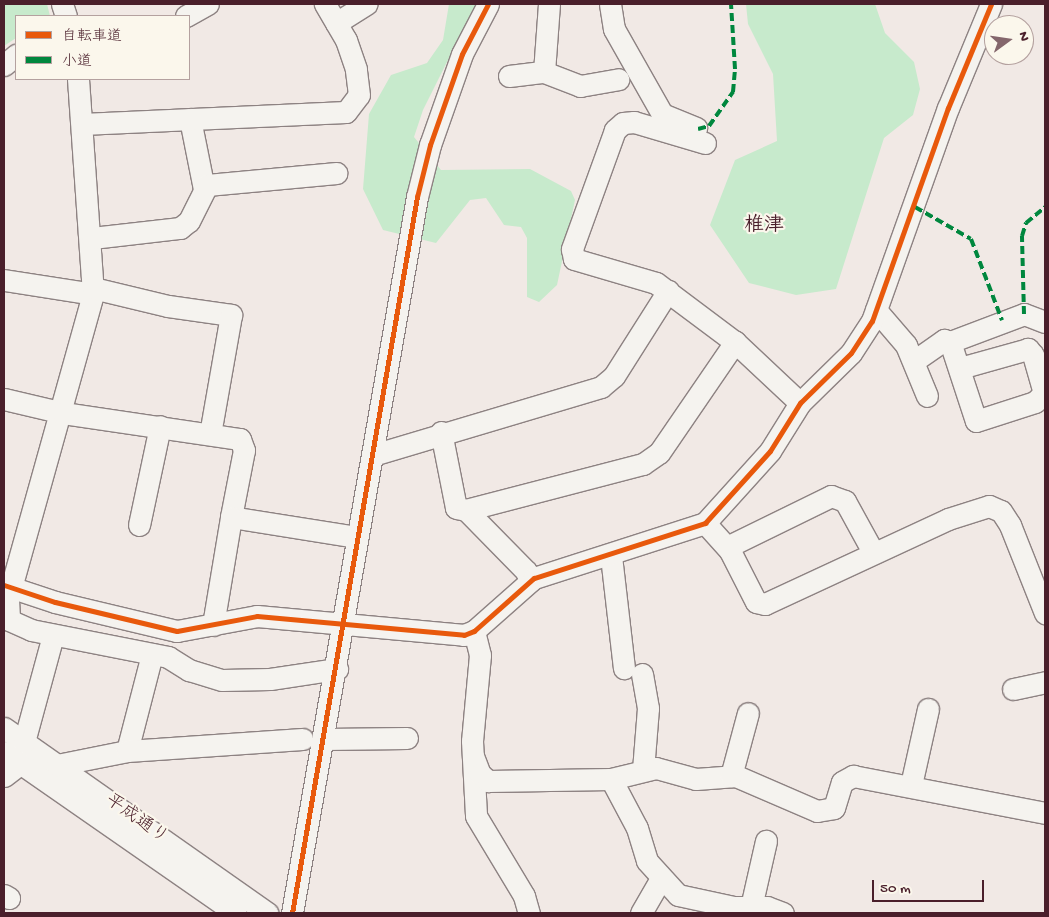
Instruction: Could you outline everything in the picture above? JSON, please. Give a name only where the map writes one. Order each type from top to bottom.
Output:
[{"type":"street","points":[[188,15],[205,4]]},
{"type":"street","points":[[82,124],[346,112],[359,95],[357,77],[336,24],[325,4]]},
{"type":"street","points":[[336,24],[367,4]]},
{"type":"street","points":[[292,913],[314,739],[337,669],[357,537],[417,197],[430,145],[462,54],[488,4]]},
{"type":"street","points":[[544,72],[549,4]]},
{"type":"street","points":[[610,4],[614,29],[662,114],[701,136],[634,122],[623,123],[616,130],[572,249],[574,259],[582,264],[656,283],[735,342],[800,403]]},
{"type":"street","points":[[9,587],[178,631],[257,616],[342,626],[464,635],[474,631],[530,581],[705,523],[770,451],[800,403],[851,353],[876,310],[948,108],[991,4]]},
{"type":"street","points":[[4,66],[15,56]]},
{"type":"street","points":[[509,76],[544,72],[580,86],[618,79]]},
{"type":"street","points":[[78,80],[92,238],[93,291],[63,413],[9,587],[9,620],[53,635],[152,654],[222,680],[270,679],[337,669]]},
{"type":"street","points":[[92,238],[180,228],[189,221],[204,189],[190,119]]},
{"type":"street","points":[[204,189],[216,184],[336,173]]},
{"type":"street","points":[[4,280],[93,291],[168,306],[231,315],[210,434]]},
{"type":"street","points":[[372,455],[441,432],[601,387],[614,376],[668,291]]},
{"type":"street","points":[[876,310],[906,345],[927,396]]},
{"type":"street","points":[[914,361],[944,340],[950,342],[1024,314],[1045,322]]},
{"type":"street","points":[[441,432],[456,508],[466,510],[643,464],[659,453],[735,342]]},
{"type":"street","points":[[950,342],[960,368]]},
{"type":"street","points":[[4,399],[63,413],[210,434],[244,443],[212,625]]},
{"type":"street","points":[[139,525],[160,426]]},
{"type":"street","points":[[727,547],[831,496],[845,501],[873,552]]},
{"type":"street","points":[[705,523],[727,547],[756,602],[765,604],[796,592],[873,552],[975,508],[988,506],[1001,511],[1010,525],[1045,614]]},
{"type":"street","points":[[466,510],[526,571],[530,581]]},
{"type":"street","points":[[231,517],[357,537]]},
{"type":"street","points":[[610,556],[633,671],[648,708],[643,770]]},
{"type":"street","points":[[474,631],[480,674],[472,741],[476,816],[524,896],[529,913]]},
{"type":"street","points":[[24,742],[53,635]]},
{"type":"street","points":[[127,751],[152,654]]},
{"type":"street","points":[[1013,689],[1045,682]]},
{"type":"street","points":[[911,785],[928,709]]},
{"type":"street","points":[[731,776],[748,713]]},
{"type":"street","name":"平成通り","points":[[4,728],[267,913]]},
{"type":"street","points":[[57,765],[127,751],[314,739],[407,738]]},
{"type":"street","points":[[474,756],[480,774],[488,781],[611,779],[643,770],[668,769],[696,779],[731,776],[753,781],[817,811],[834,808],[846,777],[911,785],[1045,813]]},
{"type":"street","name":"平成通り","points":[[9,764],[236,913]]},
{"type":"street","points":[[611,779],[637,828],[647,861],[661,879],[678,895],[691,900],[751,907],[767,906],[783,913]]},
{"type":"street","points":[[751,907],[766,841]]},
{"type":"street","points":[[641,913],[661,879]]},
{"type":"green space","points":[[4,4],[47,4],[50,15],[15,15],[15,39],[4,46]]},
{"type":"green space","points":[[449,4],[476,4],[423,110],[414,137],[441,170],[530,169],[571,191],[575,200],[557,285],[539,302],[527,297],[527,238],[521,227],[504,225],[486,198],[470,200],[436,243],[383,230],[363,189],[369,114],[391,75],[427,63],[443,40]]},
{"type":"green space","points":[[746,4],[875,4],[885,33],[914,62],[920,89],[913,115],[884,138],[836,289],[796,295],[749,283],[710,225],[735,160],[777,141],[773,74],[748,24]]},
{"type":"marked path","points":[[698,129],[709,126],[733,92],[735,69],[731,4]]},
{"type":"marked path","points":[[915,207],[971,239],[1002,320]]},
{"type":"marked path","points":[[1024,314],[1022,236],[1026,223],[1045,207]]},
{"type":"cycle path","points":[[292,913],[417,197],[430,145],[462,54],[488,4]]},
{"type":"cycle path","points":[[4,585],[55,602],[177,631],[257,616],[464,635],[474,631],[534,578],[705,523],[770,451],[800,403],[851,353],[872,321],[948,108],[991,4]]},
{"type":"district","name":"椎津","points":[[764,226]]}]
